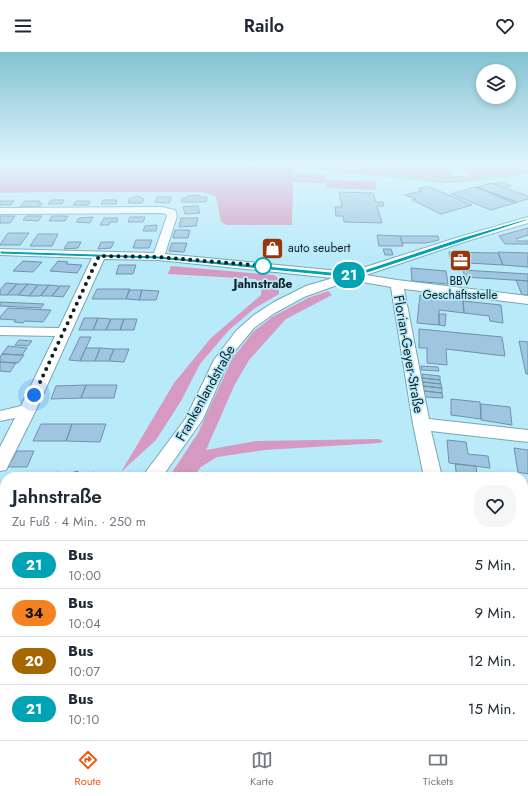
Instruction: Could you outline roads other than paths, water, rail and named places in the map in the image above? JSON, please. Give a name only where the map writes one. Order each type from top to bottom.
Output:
[{"type":"street","points":[[0,211],[161,210],[171,212],[172,216],[158,257]]},
{"type":"street","name":"Frankenlandstraße","points":[[156,472],[195,417],[218,366],[234,342],[261,316],[286,300],[310,289],[463,239],[528,220]]},
{"type":"street","points":[[0,252],[158,257],[352,276],[397,284],[528,300]]},
{"type":"street","points":[[0,465],[28,410],[99,256]]},
{"type":"street","name":"Florian-Geyer-Straße","points":[[397,284],[421,424],[432,472]]},
{"type":"street","points":[[0,331],[64,332]]},
{"type":"street","points":[[0,416],[28,410]]},
{"type":"street","name":"Florian-Geyer-Straße","points":[[421,424],[528,436]]},
{"type":"place","name":"auto seubert","points":[[273,248]]},
{"type":"place","name":"BBV Geschäftsstelle","points":[[460,260]]},
{"type":"place","name":"Jahnstraße","points":[[263,266]]}]
